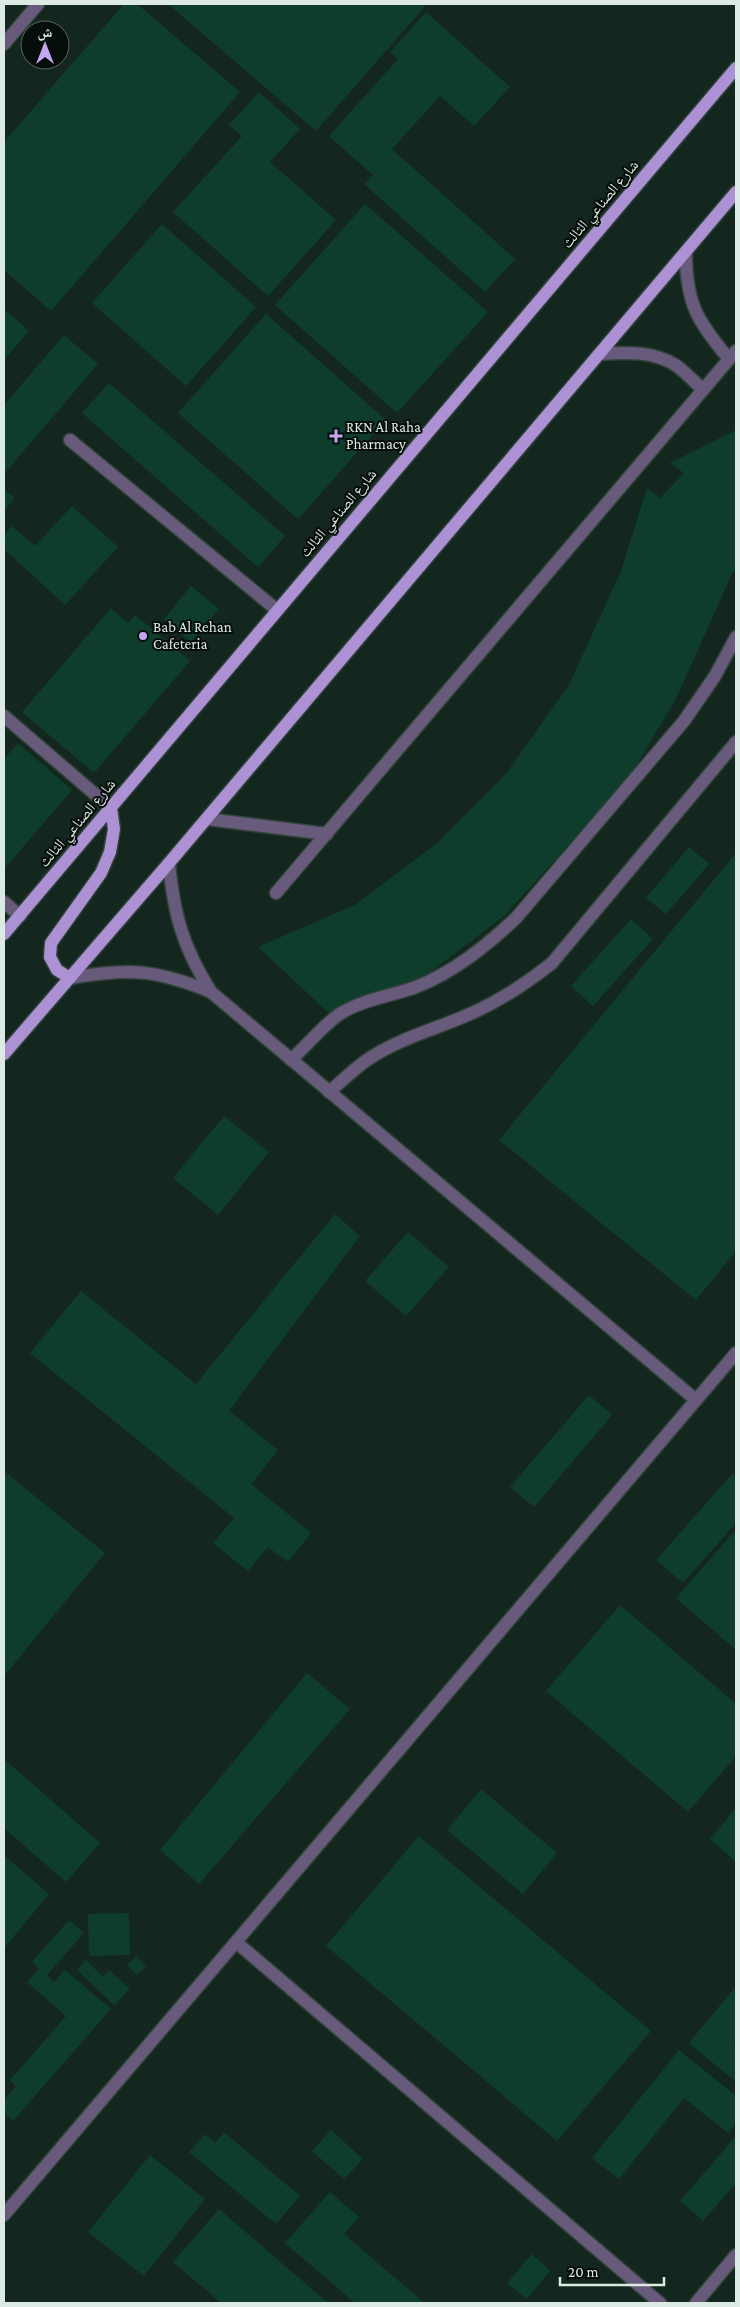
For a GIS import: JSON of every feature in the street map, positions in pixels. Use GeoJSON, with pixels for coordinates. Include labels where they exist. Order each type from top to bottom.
{"type":"FeatureCollection","features":[{"type":"Feature","properties":{"kind":"main road","name":"شارع الصناعي الثالث"},"geometry":{"type":"LineString","coordinates":[[4,934],[736,68]]}},
{"type":"Feature","properties":{"kind":"main road"},"geometry":{"type":"LineString","coordinates":[[4,1054],[170,863],[736,192]]}},
{"type":"Feature","properties":{"kind":"main road"},"geometry":{"type":"LineString","coordinates":[[70,978],[57,970],[50,958],[50,943],[101,873],[110,852],[114,829],[111,808]]}},
{"type":"Feature","properties":{"kind":"street"},"geometry":{"type":"LineString","coordinates":[[4,44],[38,4]]}},
{"type":"Feature","properties":{"kind":"street"},"geometry":{"type":"LineString","coordinates":[[276,893],[733,355],[704,330],[692,306],[686,280],[686,252]]}},
{"type":"Feature","properties":{"kind":"street"},"geometry":{"type":"LineString","coordinates":[[600,354],[627,352],[653,356],[676,366],[703,390]]}},
{"type":"Feature","properties":{"kind":"street"},"geometry":{"type":"LineString","coordinates":[[70,440],[277,610]]}},
{"type":"Feature","properties":{"kind":"street"},"geometry":{"type":"LineString","coordinates":[[291,1060],[338,1015],[359,1005],[418,986],[454,968],[486,945],[516,918],[684,721],[715,676],[736,637]]}},
{"type":"Feature","properties":{"kind":"street"},"geometry":{"type":"LineString","coordinates":[[4,716],[111,808]]}},
{"type":"Feature","properties":{"kind":"street"},"geometry":{"type":"LineString","coordinates":[[329,1092],[375,1056],[415,1035],[470,1014],[499,1000],[527,983],[552,963],[736,742]]}},
{"type":"Feature","properties":{"kind":"street"},"geometry":{"type":"LineString","coordinates":[[207,818],[327,834]]}},
{"type":"Feature","properties":{"kind":"street"},"geometry":{"type":"LineString","coordinates":[[170,863],[172,897],[180,931],[193,963],[211,992],[696,1400]]}},
{"type":"Feature","properties":{"kind":"street"},"geometry":{"type":"LineString","coordinates":[[4,902],[20,916]]}},
{"type":"Feature","properties":{"kind":"street"},"geometry":{"type":"LineString","coordinates":[[70,978],[106,972],[142,971],[177,978],[211,992]]}},
{"type":"Feature","properties":{"kind":"street"},"geometry":{"type":"LineString","coordinates":[[4,2215],[736,1353]]}},
{"type":"Feature","properties":{"kind":"street"},"geometry":{"type":"LineString","coordinates":[[236,1942],[660,2303]]}},
{"type":"Feature","properties":{"kind":"street"},"geometry":{"type":"LineString","coordinates":[[696,2303],[736,2255]]}},
{"type":"Feature","properties":{"kind":"building"},"geometry":{"type":"Polygon","coordinates":[[[124,4],[137,4],[240,92],[51,311],[4,270],[4,142],[67,70],[70,70],[70,66],[124,4]]]}},
{"type":"Feature","properties":{"kind":"building"},"geometry":{"type":"Polygon","coordinates":[[[168,4],[427,4],[316,131],[168,4]]]}},
{"type":"Feature","properties":{"kind":"building"},"geometry":{"type":"Polygon","coordinates":[[[426,12],[510,87],[474,126],[440,96],[392,149],[515,259],[485,292],[364,184],[373,175],[329,136],[398,59],[390,52],[426,12]]]}},
{"type":"Feature","properties":{"kind":"building"},"geometry":{"type":"Polygon","coordinates":[[[259,92],[300,129],[270,162],[336,220],[268,296],[173,212],[242,136],[229,125],[259,92]]]}},
{"type":"Feature","properties":{"kind":"building"},"geometry":{"type":"Polygon","coordinates":[[[365,204],[488,312],[397,413],[275,305],[365,204]]]}},
{"type":"Feature","properties":{"kind":"building"},"geometry":{"type":"Polygon","coordinates":[[[162,224],[256,307],[186,386],[92,303],[162,224]]]}},
{"type":"Feature","properties":{"kind":"building"},"geometry":{"type":"Polygon","coordinates":[[[4,309],[29,331],[4,360],[4,309]]]}},
{"type":"Feature","properties":{"kind":"building"},"geometry":{"type":"Polygon","coordinates":[[[266,314],[386,420],[298,519],[178,413],[266,314]]]}},
{"type":"Feature","properties":{"kind":"building"},"geometry":{"type":"Polygon","coordinates":[[[64,335],[98,364],[4,474],[4,405],[64,335]]]}},
{"type":"Feature","properties":{"kind":"building"},"geometry":{"type":"Polygon","coordinates":[[[109,383],[285,536],[258,567],[82,413],[109,383]]]}},
{"type":"Feature","properties":{"kind":"building"},"geometry":{"type":"Polygon","coordinates":[[[736,430],[736,573],[733,571],[676,699],[629,778],[505,915],[428,974],[331,1015],[258,947],[355,905],[437,843],[505,775],[569,685],[621,571],[647,488],[660,498],[684,473],[670,463],[736,430]]]}},
{"type":"Feature","properties":{"kind":"building"},"geometry":{"type":"Polygon","coordinates":[[[4,489],[15,498],[4,511],[4,489]]]}},
{"type":"Feature","properties":{"kind":"building"},"geometry":{"type":"Polygon","coordinates":[[[72,506],[118,547],[65,605],[4,549],[4,535],[12,526],[35,546],[72,506]]]}},
{"type":"Feature","properties":{"kind":"building"},"geometry":{"type":"Polygon","coordinates":[[[191,586],[219,609],[191,642],[164,619],[191,586]]]}},
{"type":"Feature","properties":{"kind":"building"},"geometry":{"type":"Polygon","coordinates":[[[111,608],[128,623],[135,615],[190,661],[94,773],[22,712],[111,608]]]}},
{"type":"Feature","properties":{"kind":"building"},"geometry":{"type":"Polygon","coordinates":[[[18,743],[72,790],[4,869],[4,759],[18,743]]]}},
{"type":"Feature","properties":{"kind":"building"},"geometry":{"type":"Polygon","coordinates":[[[689,847],[709,864],[666,914],[646,898],[689,847]]]}},
{"type":"Feature","properties":{"kind":"building"},"geometry":{"type":"Polygon","coordinates":[[[736,853],[736,1251],[696,1300],[499,1140],[736,853]]]}},
{"type":"Feature","properties":{"kind":"building"},"geometry":{"type":"Polygon","coordinates":[[[631,919],[653,939],[593,1006],[571,986],[631,919]]]}},
{"type":"Feature","properties":{"kind":"building"},"geometry":{"type":"Polygon","coordinates":[[[224,1116],[269,1152],[218,1215],[173,1178],[224,1116]]]}},
{"type":"Feature","properties":{"kind":"building"},"geometry":{"type":"Polygon","coordinates":[[[335,1214],[360,1236],[229,1411],[278,1450],[251,1484],[311,1533],[288,1562],[268,1547],[248,1571],[213,1543],[234,1518],[30,1353],[81,1291],[196,1384],[335,1214]]]}},
{"type":"Feature","properties":{"kind":"building"},"geometry":{"type":"Polygon","coordinates":[[[408,1232],[449,1267],[406,1316],[365,1281],[408,1232]]]}},
{"type":"Feature","properties":{"kind":"building"},"geometry":{"type":"Polygon","coordinates":[[[589,1395],[612,1415],[534,1507],[510,1487],[589,1395]]]}},
{"type":"Feature","properties":{"kind":"building"},"geometry":{"type":"Polygon","coordinates":[[[4,1471],[105,1553],[4,1676],[4,1471]]]}},
{"type":"Feature","properties":{"kind":"building"},"geometry":{"type":"Polygon","coordinates":[[[733,1473],[736,1476],[736,1523],[683,1583],[656,1560],[733,1473]]]}},
{"type":"Feature","properties":{"kind":"building"},"geometry":{"type":"Polygon","coordinates":[[[736,1529],[736,1650],[676,1598],[736,1529]]]}},
{"type":"Feature","properties":{"kind":"building"},"geometry":{"type":"Polygon","coordinates":[[[620,1605],[736,1704],[736,1756],[688,1812],[546,1691],[620,1605]]]}},
{"type":"Feature","properties":{"kind":"building"},"geometry":{"type":"Polygon","coordinates":[[[307,1673],[350,1709],[199,1884],[160,1850],[307,1673]]]}},
{"type":"Feature","properties":{"kind":"building"},"geometry":{"type":"Polygon","coordinates":[[[4,1759],[100,1843],[66,1882],[4,1828],[4,1759]]]}},
{"type":"Feature","properties":{"kind":"building"},"geometry":{"type":"Polygon","coordinates":[[[481,1789],[557,1853],[523,1894],[447,1830],[481,1789]]]}},
{"type":"Feature","properties":{"kind":"building"},"geometry":{"type":"Polygon","coordinates":[[[736,1808],[736,1862],[710,1839],[736,1808]]]}},
{"type":"Feature","properties":{"kind":"building"},"geometry":{"type":"Polygon","coordinates":[[[419,1836],[651,2031],[557,2141],[326,1946],[419,1836]]]}},
{"type":"Feature","properties":{"kind":"building"},"geometry":{"type":"Polygon","coordinates":[[[4,1855],[49,1894],[4,1948],[4,1855]]]}},
{"type":"Feature","properties":{"kind":"building"},"geometry":{"type":"Polygon","coordinates":[[[129,1913],[130,1955],[89,1956],[88,1914],[129,1913]]]}},
{"type":"Feature","properties":{"kind":"building"},"geometry":{"type":"Polygon","coordinates":[[[69,1920],[84,1933],[47,1975],[54,1982],[65,1970],[111,2009],[13,2121],[4,2113],[4,2100],[16,2086],[10,2080],[66,2016],[27,1982],[39,1969],[32,1962],[69,1920]]]}},
{"type":"Feature","properties":{"kind":"building"},"geometry":{"type":"Polygon","coordinates":[[[136,1956],[146,1966],[137,1975],[127,1965],[136,1956]]]}},
{"type":"Feature","properties":{"kind":"building"},"geometry":{"type":"Polygon","coordinates":[[[86,1960],[103,1977],[109,1970],[130,1989],[114,2005],[77,1970],[86,1960]]]}},
{"type":"Feature","properties":{"kind":"building"},"geometry":{"type":"Polygon","coordinates":[[[736,1986],[736,2041],[734,2044],[736,2046],[736,2082],[689,2043],[736,1986]]]}},
{"type":"Feature","properties":{"kind":"building"},"geometry":{"type":"Polygon","coordinates":[[[679,2050],[736,2096],[736,2123],[728,2133],[684,2098],[619,2179],[592,2158],[679,2050]]]}},
{"type":"Feature","properties":{"kind":"building"},"geometry":{"type":"Polygon","coordinates":[[[331,2130],[363,2159],[344,2179],[312,2151],[331,2130]]]}},
{"type":"Feature","properties":{"kind":"building"},"geometry":{"type":"Polygon","coordinates":[[[224,2132],[300,2196],[276,2224],[189,2152],[205,2134],[215,2143],[224,2132]]]}},
{"type":"Feature","properties":{"kind":"building"},"geometry":{"type":"Polygon","coordinates":[[[736,2136],[736,2183],[703,2221],[680,2201],[736,2136]]]}},
{"type":"Feature","properties":{"kind":"building"},"geometry":{"type":"Polygon","coordinates":[[[150,2155],[205,2199],[144,2276],[88,2232],[150,2155]]]}},
{"type":"Feature","properties":{"kind":"building"},"geometry":{"type":"Polygon","coordinates":[[[330,2192],[359,2217],[344,2234],[422,2301],[420,2303],[355,2303],[285,2243],[330,2192]]]}},
{"type":"Feature","properties":{"kind":"building"},"geometry":{"type":"Polygon","coordinates":[[[219,2209],[328,2303],[221,2303],[173,2262],[219,2209]]]}},
{"type":"Feature","properties":{"kind":"building"},"geometry":{"type":"Polygon","coordinates":[[[532,2254],[550,2271],[527,2299],[507,2283],[532,2254]]]}},
{"type":"Feature","properties":{"kind":"place","name":"RKN Al Raha Pharmacy"},"geometry":{"type":"Point","coordinates":[336,436]}},
{"type":"Feature","properties":{"kind":"place","name":"Bab Al Rehan Cafeteria"},"geometry":{"type":"Point","coordinates":[143,636]}}]}
